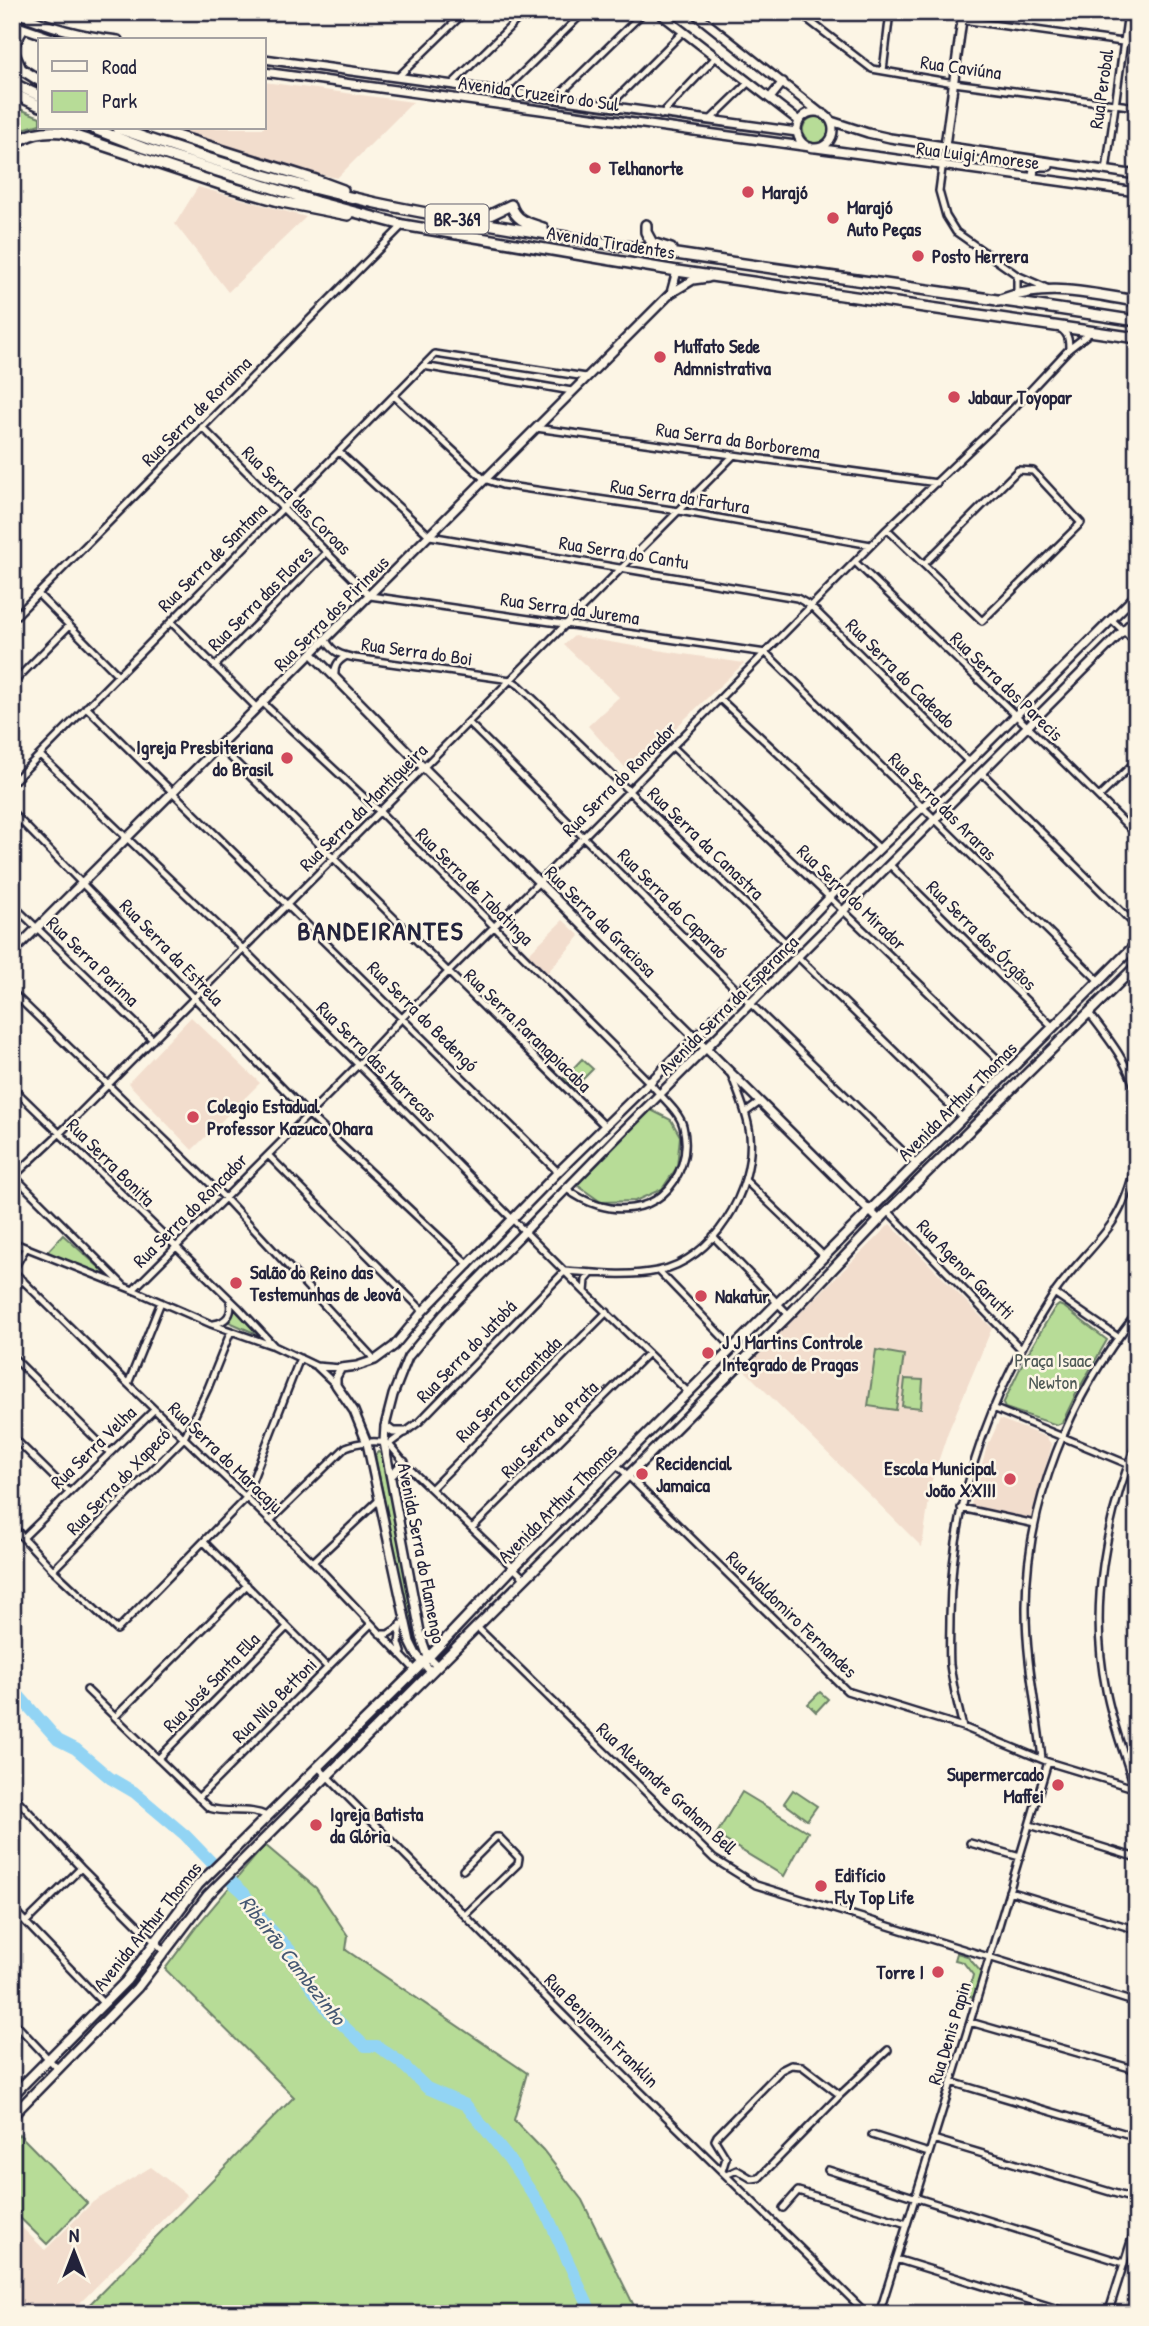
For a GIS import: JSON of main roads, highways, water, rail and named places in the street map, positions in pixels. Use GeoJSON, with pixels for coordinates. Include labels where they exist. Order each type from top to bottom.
{"type":"FeatureCollection","features":[{"type":"Feature","properties":{"kind":"highway"},"geometry":{"type":"LineString","coordinates":[[12,49],[21,69],[38,81]]}},
{"type":"Feature","properties":{"kind":"highway"},"geometry":{"type":"LineString","coordinates":[[12,83],[38,95]]}},
{"type":"Feature","properties":{"kind":"highway"},"geometry":{"type":"LineString","coordinates":[[12,93],[38,105]]}},
{"type":"Feature","properties":{"kind":"highway","name":"Avenida Tiradentes"},"geometry":{"type":"LineString","coordinates":[[98,130],[167,155],[403,225],[677,271],[1137,338]]}},
{"type":"Feature","properties":{"kind":"highway","name":"Avenida Tiradentes"},"geometry":{"type":"LineString","coordinates":[[123,130],[255,172],[374,203],[457,219],[696,258],[1137,321]]}},
{"type":"Feature","properties":{"kind":"highway"},"geometry":{"type":"LineString","coordinates":[[157,130],[316,180],[374,203]]}},
{"type":"Feature","properties":{"kind":"highway"},"geometry":{"type":"LineString","coordinates":[[12,146],[21,139],[40,132],[63,132],[156,164],[282,202],[341,215],[375,218]]}},
{"type":"Feature","properties":{"kind":"highway"},"geometry":{"type":"LineString","coordinates":[[457,219],[488,216],[511,205],[514,215],[521,221],[576,239]]}},
{"type":"Feature","properties":{"kind":"highway"},"geometry":{"type":"LineString","coordinates":[[646,225],[646,232],[652,243],[696,258]]}},
{"type":"Feature","properties":{"kind":"highway"},"geometry":{"type":"LineString","coordinates":[[677,271],[689,262],[727,268],[774,269]]}},
{"type":"Feature","properties":{"kind":"highway"},"geometry":{"type":"LineString","coordinates":[[997,301],[1017,293],[1049,289],[1137,301]]}},
{"type":"Feature","properties":{"kind":"highway"},"geometry":{"type":"LineString","coordinates":[[1017,293],[1051,309]]}},
{"type":"Feature","properties":{"kind":"main road","name":"Avenida Arthur Thomas"},"geometry":{"type":"LineString","coordinates":[[12,2096],[126,1981],[198,1885],[422,1664],[514,1567],[1137,943]]}},
{"type":"Feature","properties":{"kind":"main road"},"geometry":{"type":"LineString","coordinates":[[1120,960],[1134,968]]}},
{"type":"Feature","properties":{"kind":"main road","name":"Avenida Arthur Thomas"},"geometry":{"type":"LineString","coordinates":[[12,2116],[137,1988],[208,1895],[789,1315],[879,1220],[1134,968]]}},
{"type":"Feature","properties":{"kind":"main road"},"geometry":{"type":"LineString","coordinates":[[1028,1051],[1039,1062]]}},
{"type":"Feature","properties":{"kind":"waterway","name":"Ribeirão Cambezinho"},"geometry":{"type":"LineString","coordinates":[[12,1688],[58,1740],[76,1749],[110,1778],[134,1792],[185,1835],[213,1864]]}},
{"type":"Feature","properties":{"kind":"waterway","name":"Ribeirão Cambezinho"},"geometry":{"type":"LineString","coordinates":[[232,1882],[290,1950],[308,1983],[329,2012],[365,2046],[377,2046],[400,2062],[427,2088],[466,2105],[509,2159],[547,2215],[592,2314]]}},
{"type":"Feature","properties":{"kind":"place","name":"Telhanorte"},"geometry":{"type":"Point","coordinates":[595,168]}},
{"type":"Feature","properties":{"kind":"place","name":"Marajó"},"geometry":{"type":"Point","coordinates":[748,192]}},
{"type":"Feature","properties":{"kind":"place","name":"Marajó Auto Peças"},"geometry":{"type":"Point","coordinates":[833,218]}},
{"type":"Feature","properties":{"kind":"place","name":"Posto Herrera"},"geometry":{"type":"Point","coordinates":[918,256]}},
{"type":"Feature","properties":{"kind":"place","name":"Muffato Sede Admnistrativa"},"geometry":{"type":"Point","coordinates":[660,357]}},
{"type":"Feature","properties":{"kind":"place","name":"Jabaur Toyopar"},"geometry":{"type":"Point","coordinates":[954,397]}},
{"type":"Feature","properties":{"kind":"place","name":"Igreja Presbiteriana do Brasil"},"geometry":{"type":"Point","coordinates":[287,758]}},
{"type":"Feature","properties":{"kind":"place","name":"Colegio Estadual Professor Kazuco Ohara"},"geometry":{"type":"Point","coordinates":[193,1117]}},
{"type":"Feature","properties":{"kind":"place","name":"Salão do Reino das Testemunhas de Jeová"},"geometry":{"type":"Point","coordinates":[236,1283]}},
{"type":"Feature","properties":{"kind":"place","name":"Nakatur"},"geometry":{"type":"Point","coordinates":[701,1296]}},
{"type":"Feature","properties":{"kind":"place","name":"J J Martins Controle Integrado de Pragas"},"geometry":{"type":"Point","coordinates":[708,1353]}},
{"type":"Feature","properties":{"kind":"place","name":"Recidencial Jamaica"},"geometry":{"type":"Point","coordinates":[642,1474]}},
{"type":"Feature","properties":{"kind":"place","name":"Escola Municipal João XXIII"},"geometry":{"type":"Point","coordinates":[1010,1479]}},
{"type":"Feature","properties":{"kind":"place","name":"Supermercado Maffei"},"geometry":{"type":"Point","coordinates":[1058,1785]}},
{"type":"Feature","properties":{"kind":"place","name":"Igreja Batista da Glória"},"geometry":{"type":"Point","coordinates":[316,1825]}},
{"type":"Feature","properties":{"kind":"place","name":"Edifício Fly Top Life"},"geometry":{"type":"Point","coordinates":[821,1886]}},
{"type":"Feature","properties":{"kind":"place","name":"Torre I"},"geometry":{"type":"Point","coordinates":[938,1972]}},
{"type":"Feature","properties":{"kind":"district","name":"BANDEIRANTES"},"geometry":{"type":"Point","coordinates":[381,930]}},
{"type":"Feature","properties":{"kind":"park label","name":"Praça Isaac Newton"},"geometry":{"type":"Point","coordinates":[1053,1371]}}]}
